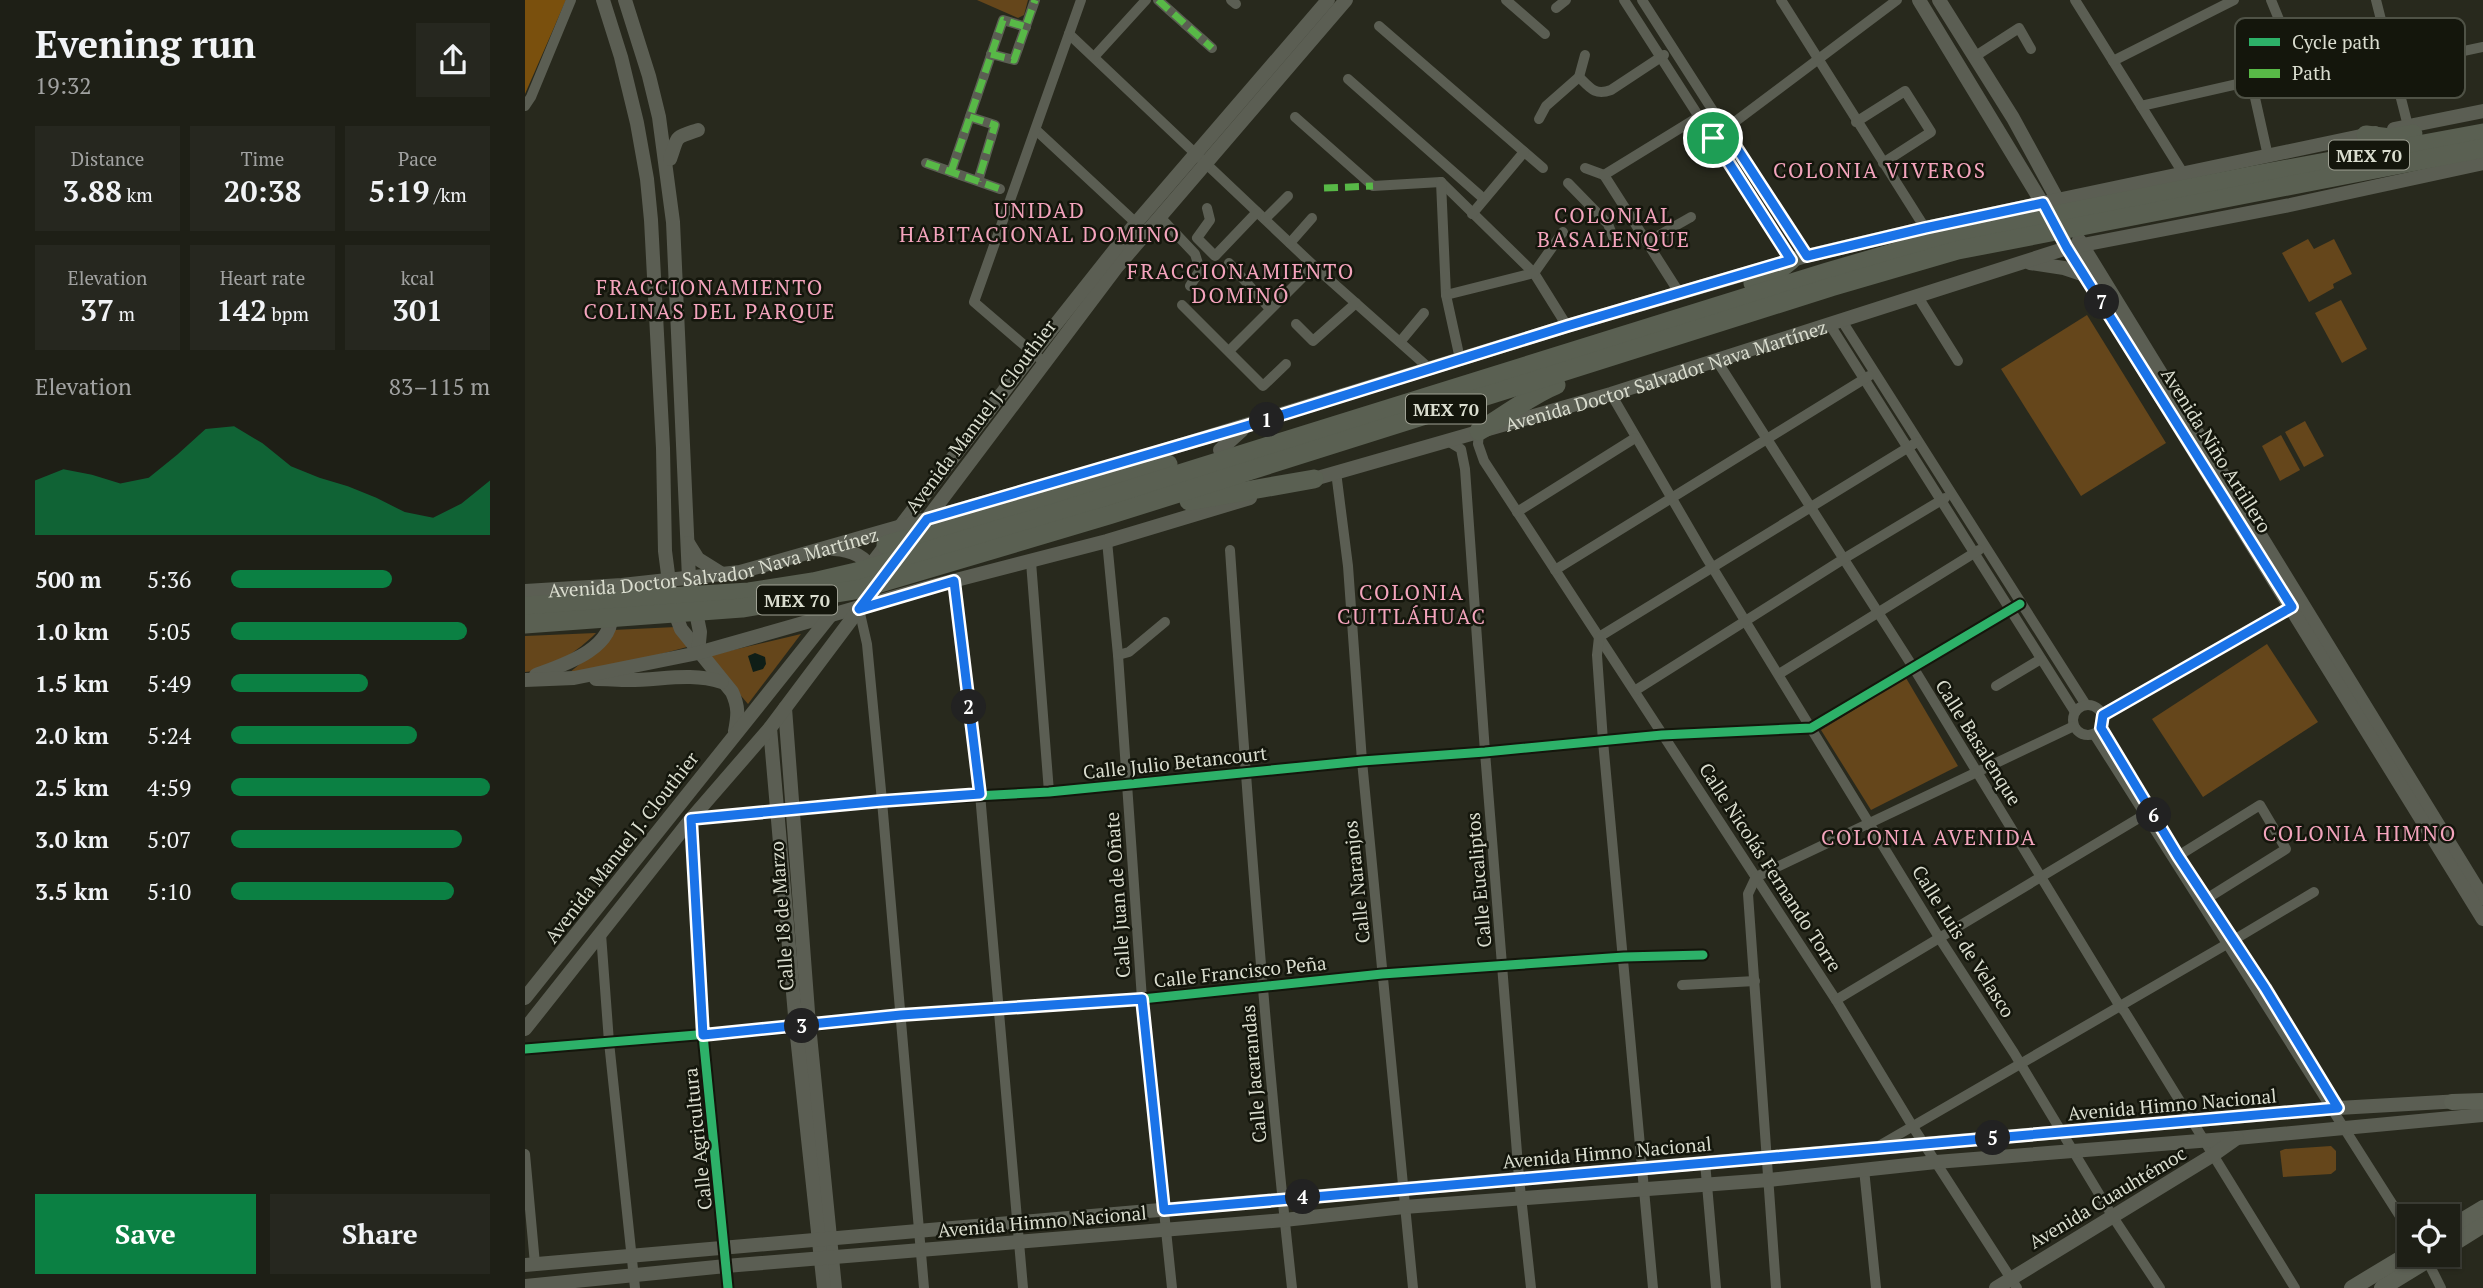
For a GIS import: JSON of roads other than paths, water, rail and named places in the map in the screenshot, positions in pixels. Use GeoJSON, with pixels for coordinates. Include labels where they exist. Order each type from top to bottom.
{"type":"FeatureCollection","features":[{"type":"Feature","properties":{"kind":"highway"},"geometry":{"type":"LineString","coordinates":[[2366,135],[2390,138],[2483,122]]}},
{"type":"Feature","properties":{"kind":"highway","name":"Avenida Doctor Salvador Nava Martínez"},"geometry":{"type":"LineString","coordinates":[[525,624],[742,608],[860,589],[1403,405],[1829,279],[2483,133]]}},
{"type":"Feature","properties":{"kind":"highway","name":"Avenida Doctor Salvador Nava Martínez"},"geometry":{"type":"LineString","coordinates":[[2258,183],[2483,148]]}},
{"type":"Feature","properties":{"kind":"highway"},"geometry":{"type":"LineString","coordinates":[[1538,363],[1607,330],[1770,277],[1799,258]]}},
{"type":"Feature","properties":{"kind":"highway","name":"Avenida Doctor Salvador Nava Martínez"},"geometry":{"type":"LineString","coordinates":[[525,606],[749,592],[813,582],[1057,521],[1109,515],[1649,345],[1829,279]]}},
{"type":"Feature","properties":{"kind":"highway"},"geometry":{"type":"LineString","coordinates":[[1479,431],[1538,393],[1649,345]]}},
{"type":"Feature","properties":{"kind":"highway"},"geometry":{"type":"LineString","coordinates":[[887,545],[907,532],[985,517],[1286,429],[1403,405]]}},
{"type":"Feature","properties":{"kind":"highway"},"geometry":{"type":"LineString","coordinates":[[1109,515],[1314,479]]}},
{"type":"Feature","properties":{"kind":"main road"},"geometry":{"type":"LineString","coordinates":[[603,0],[634,110],[652,220],[667,580],[681,629],[737,703],[739,714],[734,736]]}},
{"type":"Feature","properties":{"kind":"main road"},"geometry":{"type":"LineString","coordinates":[[625,0],[649,76],[667,167],[673,222],[689,578],[700,632],[698,653]]}},
{"type":"Feature","properties":{"kind":"main road","name":"Avenida Manuel J. Clouthier"},"geometry":{"type":"LineString","coordinates":[[907,532],[927,519],[1116,268],[1160,217],[1200,158],[1328,0]]}},
{"type":"Feature","properties":{"kind":"main road","name":"Avenida Manuel J. Clouthier"},"geometry":{"type":"LineString","coordinates":[[525,1029],[691,819],[770,728],[881,582],[907,532],[1033,353],[1136,223],[1346,0]]}},
{"type":"Feature","properties":{"kind":"main road","name":"Avenida Niño Artillero"},"geometry":{"type":"LineString","coordinates":[[1919,0],[2043,203],[2075,246],[2297,604],[2469,885],[2483,919]]}},
{"type":"Feature","properties":{"kind":"main road","name":"Avenida Niño Artillero"},"geometry":{"type":"LineString","coordinates":[[1939,0],[2013,118],[2058,200],[2075,246]]}},
{"type":"Feature","properties":{"kind":"main road"},"geometry":{"type":"LineString","coordinates":[[927,519],[1116,465],[1567,326],[1799,258],[2009,209],[2483,111]]}},
{"type":"Feature","properties":{"kind":"main road"},"geometry":{"type":"LineString","coordinates":[[667,167],[673,143],[677,138],[698,130]]}},
{"type":"Feature","properties":{"kind":"main road","name":"Avenida Doctor Salvador Nava Martínez"},"geometry":{"type":"LineString","coordinates":[[525,680],[574,678],[698,653],[933,586],[1107,541],[1336,472],[1611,394],[2075,246],[2290,205],[2483,163]]}},
{"type":"Feature","properties":{"kind":"main road"},"geometry":{"type":"LineString","coordinates":[[2103,191],[2104,217],[2113,228],[2128,236]]}},
{"type":"Feature","properties":{"kind":"main road"},"geometry":{"type":"LineString","coordinates":[[2009,209],[2020,215],[2029,228],[2032,246],[2024,262],[2091,272],[2109,239]]}},
{"type":"Feature","properties":{"kind":"main road"},"geometry":{"type":"LineString","coordinates":[[1220,450],[1246,426]]}},
{"type":"Feature","properties":{"kind":"main road"},"geometry":{"type":"LineString","coordinates":[[663,466],[675,458],[683,443]]}},
{"type":"Feature","properties":{"kind":"main road"},"geometry":{"type":"LineString","coordinates":[[1116,465],[1141,472]]}},
{"type":"Feature","properties":{"kind":"main road"},"geometry":{"type":"LineString","coordinates":[[933,586],[926,580],[923,568],[938,542],[952,531],[985,517]]}},
{"type":"Feature","properties":{"kind":"main road","name":"Avenida Doctor Salvador Nava Martínez"},"geometry":{"type":"LineString","coordinates":[[525,591],[740,572],[826,548],[907,532]]}},
{"type":"Feature","properties":{"kind":"main road"},"geometry":{"type":"LineString","coordinates":[[688,542],[698,559],[722,574]]}},
{"type":"Feature","properties":{"kind":"main road","name":"Avenida Manuel J. Clouthier"},"geometry":{"type":"LineString","coordinates":[[525,998],[887,545]]}},
{"type":"Feature","properties":{"kind":"main road"},"geometry":{"type":"LineString","coordinates":[[826,548],[853,552],[870,566],[881,582]]}},
{"type":"Feature","properties":{"kind":"main road"},"geometry":{"type":"LineString","coordinates":[[638,583],[651,574],[665,551]]}},
{"type":"Feature","properties":{"kind":"main road"},"geometry":{"type":"LineString","coordinates":[[525,680],[570,663],[599,643],[611,622],[608,605],[598,596],[543,589]]}},
{"type":"Feature","properties":{"kind":"main road"},"geometry":{"type":"LineString","coordinates":[[574,678],[630,680],[688,675],[724,683]]}},
{"type":"Feature","properties":{"kind":"main road","name":"Calle 18 de Marzo"},"geometry":{"type":"LineString","coordinates":[[785,708],[785,810],[802,1026],[826,1239],[824,1288]]}},
{"type":"Feature","properties":{"kind":"main road","name":"Calle 18 de Marzo"},"geometry":{"type":"LineString","coordinates":[[770,728],[785,810]]}},
{"type":"Feature","properties":{"kind":"main road"},"geometry":{"type":"LineString","coordinates":[[680,804],[691,819]]}},
{"type":"Feature","properties":{"kind":"main road","name":"Avenida Niño Artillero"},"geometry":{"type":"LineString","coordinates":[[2469,885],[2483,898]]}},
{"type":"Feature","properties":{"kind":"main road"},"geometry":{"type":"LineString","coordinates":[[2452,1102],[2483,1100]]}},
{"type":"Feature","properties":{"kind":"main road","name":"Avenida Himno Nacional"},"geometry":{"type":"LineString","coordinates":[[530,1265],[2336,1108],[2452,1102]]}},
{"type":"Feature","properties":{"kind":"main road","name":"Avenida Himno Nacional"},"geometry":{"type":"LineString","coordinates":[[533,1286],[634,1282],[726,1266],[1285,1220],[1404,1207],[1769,1180],[1936,1162],[2483,1115]]}},
{"type":"Feature","properties":{"kind":"main road","name":"Avenida Cuauhtémoc"},"geometry":{"type":"LineString","coordinates":[[1996,1288],[2014,1283],[2237,1138]]}},
{"type":"Feature","properties":{"kind":"main road"},"geometry":{"type":"LineString","coordinates":[[2460,1222],[2483,1208]]}},
{"type":"Feature","properties":{"kind":"main road"},"geometry":{"type":"LineString","coordinates":[[2460,1239],[2483,1225]]}},
{"type":"Feature","properties":{"kind":"main road","name":"Calle 18 de Marzo"},"geometry":{"type":"LineString","coordinates":[[827,1258],[835,1288]]}},
{"type":"Feature","properties":{"kind":"main road"},"geometry":{"type":"LineString","coordinates":[[2353,1288],[2397,1261]]}},
{"type":"Feature","properties":{"kind":"main road"},"geometry":{"type":"LineString","coordinates":[[2383,1288],[2414,1267]]}},
{"type":"Feature","properties":{"kind":"street"},"geometry":{"type":"LineString","coordinates":[[525,106],[571,0]]}},
{"type":"Feature","properties":{"kind":"street"},"geometry":{"type":"LineString","coordinates":[[991,54],[1014,60],[1035,0]]}},
{"type":"Feature","properties":{"kind":"street"},"geometry":{"type":"LineString","coordinates":[[1045,363],[974,302],[1081,0]]}},
{"type":"Feature","properties":{"kind":"street"},"geometry":{"type":"LineString","coordinates":[[1094,57],[1146,0]]}},
{"type":"Feature","properties":{"kind":"street"},"geometry":{"type":"LineString","coordinates":[[1158,0],[1212,48]]}},
{"type":"Feature","properties":{"kind":"street"},"geometry":{"type":"LineString","coordinates":[[1506,0],[1545,34]]}},
{"type":"Feature","properties":{"kind":"street"},"geometry":{"type":"LineString","coordinates":[[1556,8],[1566,0]]}},
{"type":"Feature","properties":{"kind":"street"},"geometry":{"type":"LineString","coordinates":[[1624,0],[1713,138],[1799,258]]}},
{"type":"Feature","properties":{"kind":"street"},"geometry":{"type":"LineString","coordinates":[[1642,0],[1725,130],[1799,258]]}},
{"type":"Feature","properties":{"kind":"street"},"geometry":{"type":"LineString","coordinates":[[1781,0],[1925,228]]}},
{"type":"Feature","properties":{"kind":"street"},"geometry":{"type":"LineString","coordinates":[[1713,138],[1897,0]]}},
{"type":"Feature","properties":{"kind":"street"},"geometry":{"type":"LineString","coordinates":[[2075,0],[2183,173]]}},
{"type":"Feature","properties":{"kind":"street"},"geometry":{"type":"LineString","coordinates":[[2113,61],[2234,0]]}},
{"type":"Feature","properties":{"kind":"street"},"geometry":{"type":"LineString","coordinates":[[2270,0],[2278,18]]}},
{"type":"Feature","properties":{"kind":"street"},"geometry":{"type":"LineString","coordinates":[[2377,0],[2382,18]]}},
{"type":"Feature","properties":{"kind":"street"},"geometry":{"type":"LineString","coordinates":[[951,172],[1003,20],[1026,27]]}},
{"type":"Feature","properties":{"kind":"street"},"geometry":{"type":"LineString","coordinates":[[1379,26],[1543,168]]}},
{"type":"Feature","properties":{"kind":"street"},"geometry":{"type":"LineString","coordinates":[[1974,57],[2019,28],[2031,49]]}},
{"type":"Feature","properties":{"kind":"street"},"geometry":{"type":"LineString","coordinates":[[1069,34],[1290,243],[1430,369]]}},
{"type":"Feature","properties":{"kind":"street"},"geometry":{"type":"LineString","coordinates":[[2465,51],[2483,47]]}},
{"type":"Feature","properties":{"kind":"street"},"geometry":{"type":"LineString","coordinates":[[1579,77],[1594,92],[1602,93],[1611,90],[1673,49]]}},
{"type":"Feature","properties":{"kind":"street"},"geometry":{"type":"LineString","coordinates":[[1539,119],[1546,106],[1579,77],[1585,55]]}},
{"type":"Feature","properties":{"kind":"street"},"geometry":{"type":"LineString","coordinates":[[1348,79],[1484,199]]}},
{"type":"Feature","properties":{"kind":"street"},"geometry":{"type":"LineString","coordinates":[[2141,106],[2235,84]]}},
{"type":"Feature","properties":{"kind":"street"},"geometry":{"type":"LineString","coordinates":[[1856,122],[1905,91],[1931,132],[1883,163]]}},
{"type":"Feature","properties":{"kind":"street"},"geometry":{"type":"LineString","coordinates":[[2256,98],[2269,156]]}},
{"type":"Feature","properties":{"kind":"street"},"geometry":{"type":"LineString","coordinates":[[2401,98],[2408,126]]}},
{"type":"Feature","properties":{"kind":"street"},"geometry":{"type":"LineString","coordinates":[[1604,175],[1700,116]]}},
{"type":"Feature","properties":{"kind":"street"},"geometry":{"type":"LineString","coordinates":[[970,117],[995,125],[978,181]]}},
{"type":"Feature","properties":{"kind":"street"},"geometry":{"type":"LineString","coordinates":[[1295,117],[1373,186],[1441,182],[1534,272],[1567,326]]}},
{"type":"Feature","properties":{"kind":"street"},"geometry":{"type":"LineString","coordinates":[[1036,130],[1136,223]]}},
{"type":"Feature","properties":{"kind":"street"},"geometry":{"type":"LineString","coordinates":[[1472,214],[1524,152]]}},
{"type":"Feature","properties":{"kind":"street"},"geometry":{"type":"LineString","coordinates":[[926,163],[1000,189]]}},
{"type":"Feature","properties":{"kind":"street"},"geometry":{"type":"LineString","coordinates":[[1585,167],[1604,175],[1680,293]]}},
{"type":"Feature","properties":{"kind":"street"},"geometry":{"type":"LineString","coordinates":[[1441,182],[1447,295],[1460,359]]}},
{"type":"Feature","properties":{"kind":"street"},"geometry":{"type":"LineString","coordinates":[[1568,183],[1608,224],[1613,237]]}},
{"type":"Feature","properties":{"kind":"street"},"geometry":{"type":"LineString","coordinates":[[1207,208],[1210,220],[1197,237],[1215,256],[1261,215],[1288,196]]}},
{"type":"Feature","properties":{"kind":"street"},"geometry":{"type":"LineString","coordinates":[[1608,224],[1629,214]]}},
{"type":"Feature","properties":{"kind":"street"},"geometry":{"type":"LineString","coordinates":[[1160,217],[1195,254],[1200,270],[1190,286]]}},
{"type":"Feature","properties":{"kind":"street"},"geometry":{"type":"LineString","coordinates":[[1647,242],[1691,217]]}},
{"type":"Feature","properties":{"kind":"street"},"geometry":{"type":"LineString","coordinates":[[1290,243],[1312,218]]}},
{"type":"Feature","properties":{"kind":"street"},"geometry":{"type":"LineString","coordinates":[[1447,295],[1534,272],[1563,232]]}},
{"type":"Feature","properties":{"kind":"street"},"geometry":{"type":"LineString","coordinates":[[1229,263],[1270,309]]}},
{"type":"Feature","properties":{"kind":"street"},"geometry":{"type":"LineString","coordinates":[[1229,351],[1314,265]]}},
{"type":"Feature","properties":{"kind":"street"},"geometry":{"type":"LineString","coordinates":[[1919,297],[1958,361]]}},
{"type":"Feature","properties":{"kind":"street"},"geometry":{"type":"LineString","coordinates":[[1296,324],[1313,341],[1356,303]]}},
{"type":"Feature","properties":{"kind":"street"},"geometry":{"type":"LineString","coordinates":[[1182,305],[1263,386],[1286,364]]}},
{"type":"Feature","properties":{"kind":"street"},"geometry":{"type":"LineString","coordinates":[[1400,342],[1424,313]]}},
{"type":"Feature","properties":{"kind":"street"},"geometry":{"type":"LineString","coordinates":[[1836,323],[1874,373],[1912,445]]}},
{"type":"Feature","properties":{"kind":"street"},"geometry":{"type":"LineString","coordinates":[[1836,323],[1864,379],[1946,498],[1985,547],[2086,705]]}},
{"type":"Feature","properties":{"kind":"street","name":"Calle Basalenque"},"geometry":{"type":"LineString","coordinates":[[1717,360],[1913,667],[2295,1288]]}},
{"type":"Feature","properties":{"kind":"street"},"geometry":{"type":"LineString","coordinates":[[1555,570],[1874,373]]}},
{"type":"Feature","properties":{"kind":"street","name":"Calle Luis de Velasco"},"geometry":{"type":"LineString","coordinates":[[1611,394],[1713,568],[1940,939],[2160,1288]]}},
{"type":"Feature","properties":{"kind":"street","name":"Calle Nicolás Fernando Torre"},"geometry":{"type":"LineString","coordinates":[[1479,431],[1478,444],[1484,461],[1836,1000],[1913,1127],[2014,1283]]}},
{"type":"Feature","properties":{"kind":"street"},"geometry":{"type":"LineString","coordinates":[[1517,512],[1635,438]]}},
{"type":"Feature","properties":{"kind":"street","name":"Calle Eucaliptos"},"geometry":{"type":"LineString","coordinates":[[1446,440],[1461,449],[1465,469],[1519,1178],[1531,1288]]}},
{"type":"Feature","properties":{"kind":"street"},"geometry":{"type":"LineString","coordinates":[[1653,1288],[1603,741],[1597,654],[1599,637],[1912,445]]}},
{"type":"Feature","properties":{"kind":"street"},"geometry":{"type":"LineString","coordinates":[[1465,469],[1473,460],[1484,461]]}},
{"type":"Feature","properties":{"kind":"street","name":"Calle Naranjos"},"geometry":{"type":"LineString","coordinates":[[1336,472],[1348,566],[1361,761],[1413,1288]]}},
{"type":"Feature","properties":{"kind":"street"},"geometry":{"type":"LineString","coordinates":[[1946,498],[1974,554],[2075,712],[2074,726]]}},
{"type":"Feature","properties":{"kind":"street"},"geometry":{"type":"LineString","coordinates":[[1636,690],[1845,558],[1946,498]]}},
{"type":"Feature","properties":{"kind":"street","name":"Calle Juan de Oñate"},"geometry":{"type":"LineString","coordinates":[[1107,541],[1118,656],[1142,999],[1172,1288]]}},
{"type":"Feature","properties":{"kind":"street"},"geometry":{"type":"LineString","coordinates":[[1779,674],[1985,547]]}},
{"type":"Feature","properties":{"kind":"street","name":"Calle Jacarandas"},"geometry":{"type":"LineString","coordinates":[[1230,550],[1245,773],[1292,1288]]}},
{"type":"Feature","properties":{"kind":"street"},"geometry":{"type":"LineString","coordinates":[[1031,562],[1049,792]]}},
{"type":"Feature","properties":{"kind":"street"},"geometry":{"type":"LineString","coordinates":[[954,581],[980,794],[1023,1288]]}},
{"type":"Feature","properties":{"kind":"street"},"geometry":{"type":"LineString","coordinates":[[1811,728],[2020,604]]}},
{"type":"Feature","properties":{"kind":"street"},"geometry":{"type":"LineString","coordinates":[[2097,731],[2103,715],[2297,604]]}},
{"type":"Feature","properties":{"kind":"street"},"geometry":{"type":"LineString","coordinates":[[859,609],[867,644],[924,1288]]}},
{"type":"Feature","properties":{"kind":"street"},"geometry":{"type":"LineString","coordinates":[[1118,656],[1129,652],[1164,622]]}},
{"type":"Feature","properties":{"kind":"street"},"geometry":{"type":"LineString","coordinates":[[1996,686],[2041,659]]}},
{"type":"Feature","properties":{"kind":"street"},"geometry":{"type":"LineString","coordinates":[[2075,712],[2086,705],[2096,707],[2103,715]]}},
{"type":"Feature","properties":{"kind":"street"},"geometry":{"type":"LineString","coordinates":[[2074,726],[2084,735],[2097,731]]}},
{"type":"Feature","properties":{"kind":"street"},"geometry":{"type":"LineString","coordinates":[[1776,1288],[1748,894],[1756,877],[2074,726]]}},
{"type":"Feature","properties":{"kind":"street","name":"Calle Julio Betancourt"},"geometry":{"type":"LineString","coordinates":[[691,819],[882,801],[1049,792],[1662,735],[1811,728]]}},
{"type":"Feature","properties":{"kind":"street"},"geometry":{"type":"LineString","coordinates":[[2097,731],[2205,901]]}},
{"type":"Feature","properties":{"kind":"street"},"geometry":{"type":"LineString","coordinates":[[2178,856],[2260,805],[2286,849],[2205,901]]}},
{"type":"Feature","properties":{"kind":"street"},"geometry":{"type":"LineString","coordinates":[[2148,812],[2336,1108],[2397,1210]]}},
{"type":"Feature","properties":{"kind":"street"},"geometry":{"type":"LineString","coordinates":[[1836,1000],[2148,812]]}},
{"type":"Feature","properties":{"kind":"street","name":"Calle Agricultura"},"geometry":{"type":"LineString","coordinates":[[691,819],[703,1035],[728,1288]]}},
{"type":"Feature","properties":{"kind":"street"},"geometry":{"type":"LineString","coordinates":[[1871,1150],[2313,891]]}},
{"type":"Feature","properties":{"kind":"street"},"geometry":{"type":"LineString","coordinates":[[601,934],[609,1042],[634,1282]]}},
{"type":"Feature","properties":{"kind":"street","name":"Calle Francisco Peña"},"geometry":{"type":"LineString","coordinates":[[525,1049],[901,1015],[1142,999],[1382,974],[1624,957],[1703,955]]}},
{"type":"Feature","properties":{"kind":"street"},"geometry":{"type":"LineString","coordinates":[[1682,985],[1755,981]]}},
{"type":"Feature","properties":{"kind":"street"},"geometry":{"type":"LineString","coordinates":[[525,1154],[530,1265]]}},
{"type":"Feature","properties":{"kind":"street"},"geometry":{"type":"LineString","coordinates":[[1705,1162],[1716,1288]]}},
{"type":"Feature","properties":{"kind":"street"},"geometry":{"type":"LineString","coordinates":[[1864,1169],[1876,1288]]}},
{"type":"Feature","properties":{"kind":"street"},"geometry":{"type":"LineString","coordinates":[[2433,1267],[2441,1288]]}},
{"type":"Feature","properties":{"kind":"district","name":"COLONIA VIVEROS"},"geometry":{"type":"Point","coordinates":[1880,170]}},
{"type":"Feature","properties":{"kind":"district","name":"UNIDAD HABITACIONAL DOMINO"},"geometry":{"type":"Point","coordinates":[1040,222]}},
{"type":"Feature","properties":{"kind":"district","name":"COLONIAL BASALENQUE"},"geometry":{"type":"Point","coordinates":[1614,227]}},
{"type":"Feature","properties":{"kind":"district","name":"FRACCIONAMIENTO DOMINÓ"},"geometry":{"type":"Point","coordinates":[1241,283]}},
{"type":"Feature","properties":{"kind":"district","name":"FRACCIONAMIENTO COLINAS DEL PARQUE"},"geometry":{"type":"Point","coordinates":[710,299]}},
{"type":"Feature","properties":{"kind":"district","name":"COLONIA CUITLÁHUAC"},"geometry":{"type":"Point","coordinates":[1412,604]}},
{"type":"Feature","properties":{"kind":"district","name":"COLONIA HIMNO"},"geometry":{"type":"Point","coordinates":[2360,833]}},
{"type":"Feature","properties":{"kind":"district","name":"COLONIA AVENIDA"},"geometry":{"type":"Point","coordinates":[1929,837]}}]}
